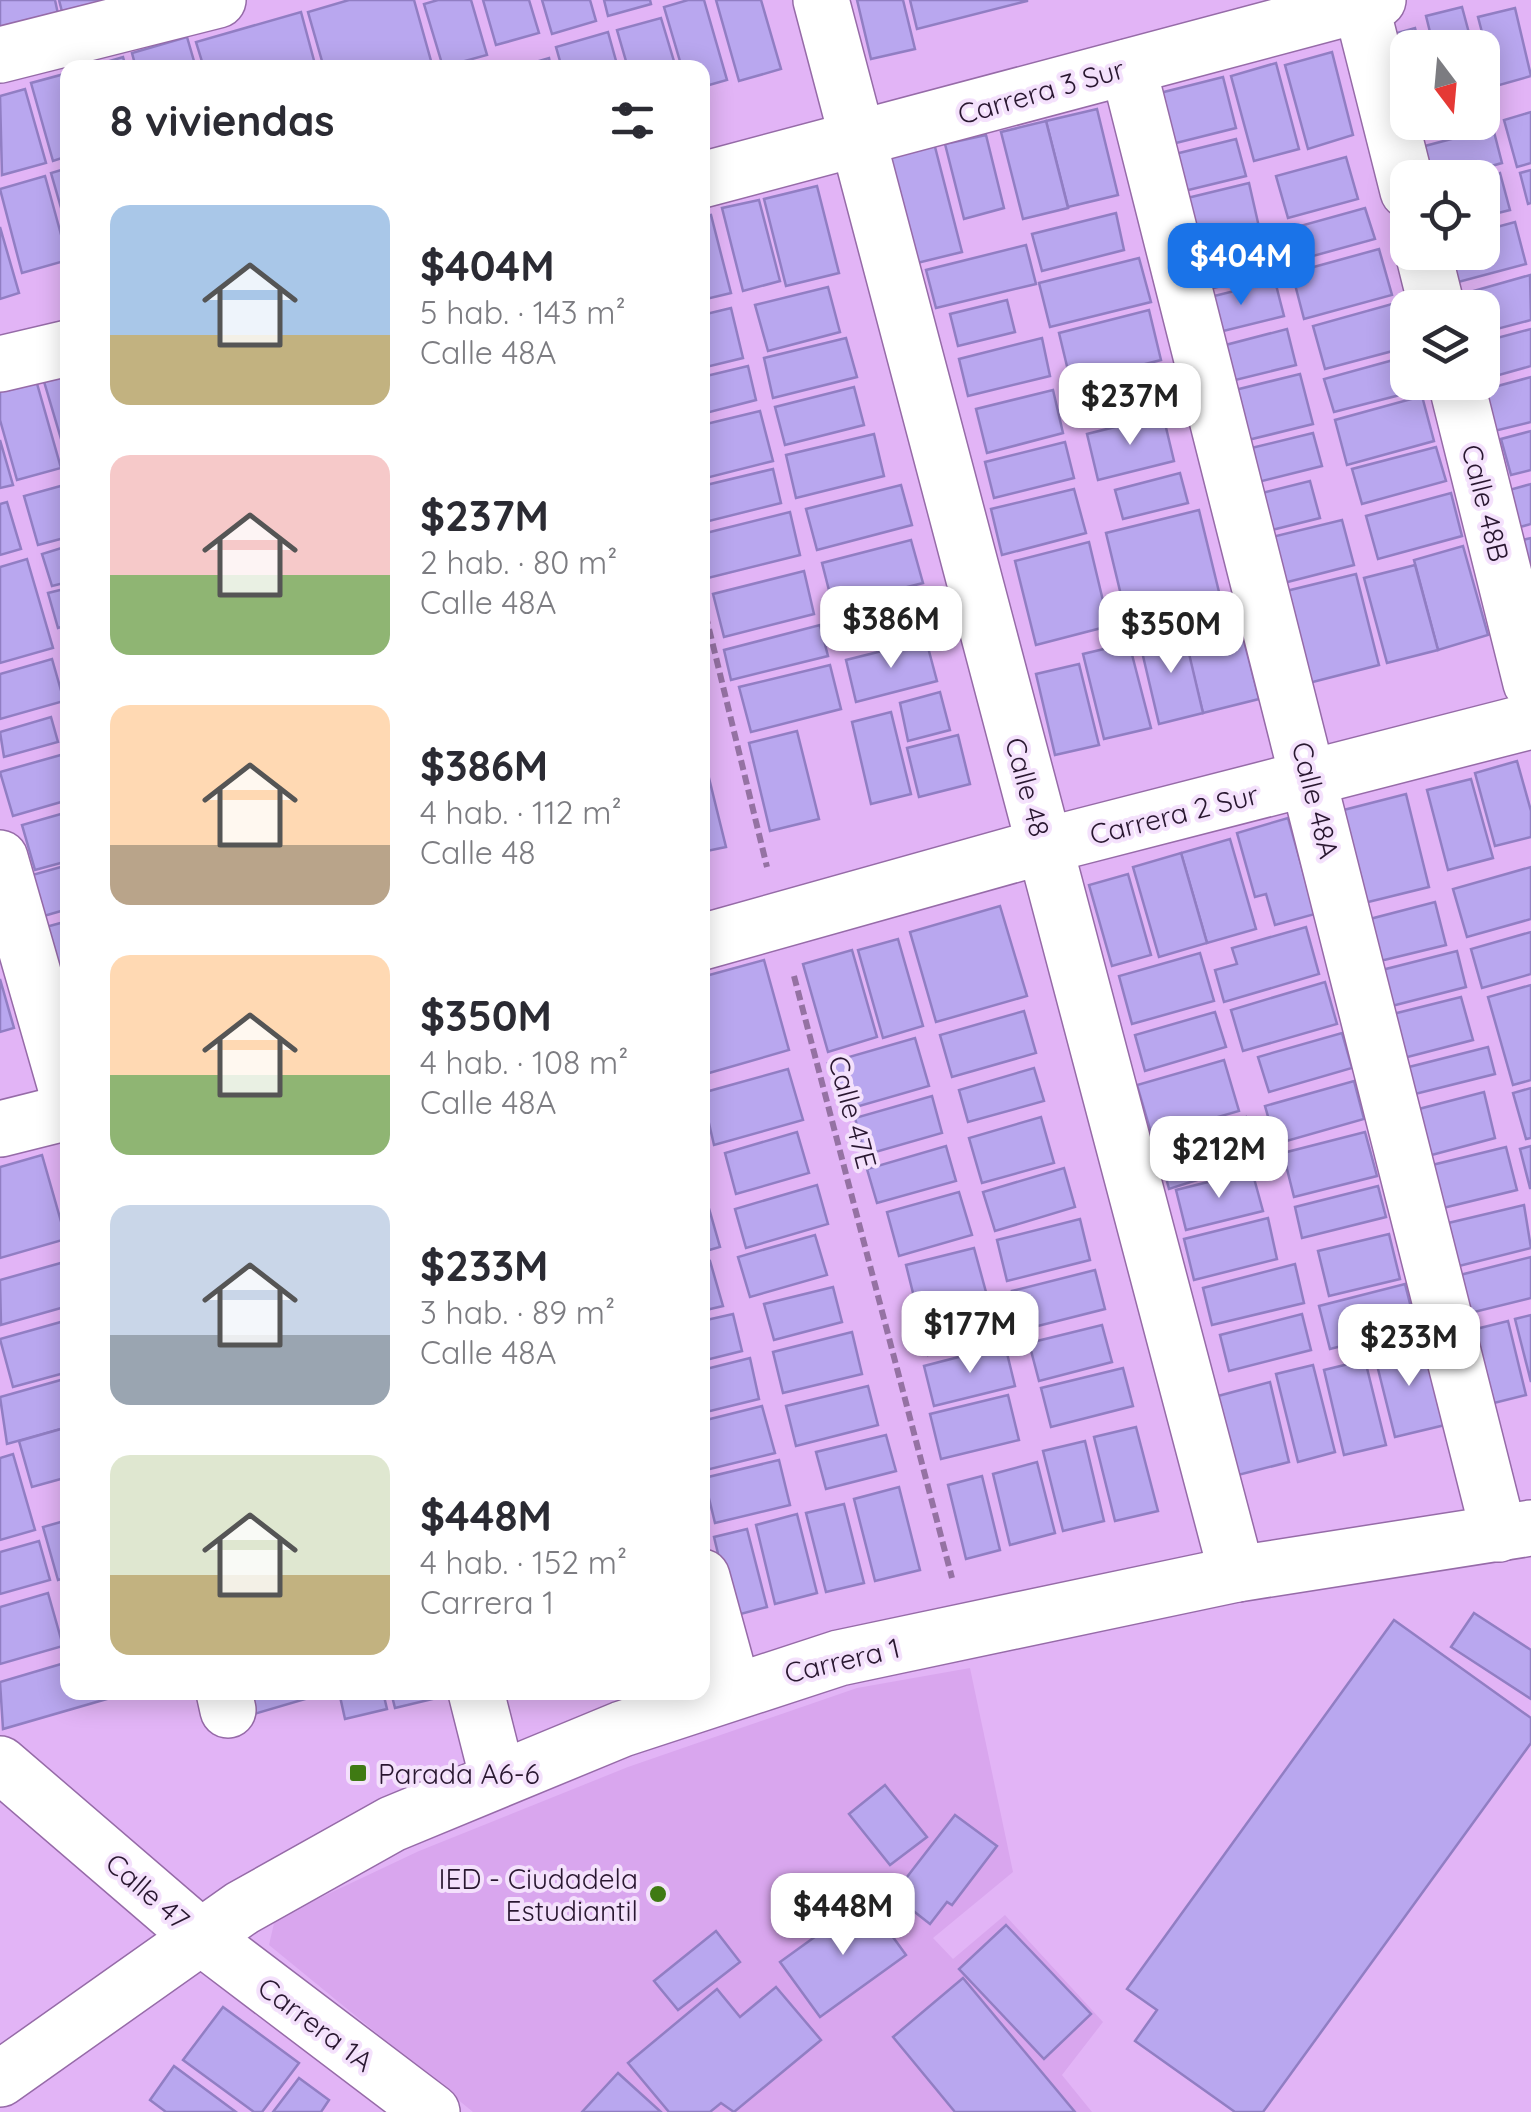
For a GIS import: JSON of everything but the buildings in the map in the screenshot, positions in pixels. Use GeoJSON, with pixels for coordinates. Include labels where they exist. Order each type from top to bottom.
{"type":"FeatureCollection","features":[{"type":"Feature","properties":{"kind":"street"},"geometry":{"type":"LineString","coordinates":[[0,55],[218,0]]}},
{"type":"Feature","properties":{"kind":"street","name":"Calle 48"},"geometry":{"type":"LineString","coordinates":[[821,0],[1237,1574]]}},
{"type":"Feature","properties":{"kind":"street"},"geometry":{"type":"LineString","coordinates":[[1369,2],[1402,160]]}},
{"type":"Feature","properties":{"kind":"street","name":"Carrera 3 Sur"},"geometry":{"type":"LineString","coordinates":[[710,178],[1369,2]]}},
{"type":"Feature","properties":{"kind":"street","name":"Calle 48A"},"geometry":{"type":"LineString","coordinates":[[1128,66],[1311,780],[1515,1531]]}},
{"type":"Feature","properties":{"kind":"street"},"geometry":{"type":"LineString","coordinates":[[0,364],[60,350]]}},
{"type":"Feature","properties":{"kind":"street","name":"Calle 48B"},"geometry":{"type":"LineString","coordinates":[[1460,400],[1531,682]]}},
{"type":"Feature","properties":{"kind":"street","name":"Carrera 2 Sur"},"geometry":{"type":"LineString","coordinates":[[710,940],[780,924],[1044,846],[1531,721]]}},
{"type":"Feature","properties":{"kind":"street"},"geometry":{"type":"LineString","coordinates":[[0,858],[60,1067]]}},
{"type":"Feature","properties":{"kind":"street"},"geometry":{"type":"LineString","coordinates":[[0,1129],[60,1114]]}},
{"type":"Feature","properties":{"kind":"street","name":"Carrera 1"},"geometry":{"type":"LineString","coordinates":[[710,1699],[839,1658],[1237,1574],[1515,1531]]}},
{"type":"Feature","properties":{"kind":"street"},"geometry":{"type":"LineString","coordinates":[[710,1606],[733,1690]]}},
{"type":"Feature","properties":{"kind":"street"},"geometry":{"type":"LineString","coordinates":[[478,1700],[498,1779]]}},
{"type":"Feature","properties":{"kind":"street","name":"Carrera 1"},"geometry":{"type":"LineString","coordinates":[[200,1936],[392,1824],[707,1700]]}},
{"type":"Feature","properties":{"kind":"street","name":"Calle 47"},"geometry":{"type":"LineString","coordinates":[[0,1764],[200,1936],[0,2079]]}},
{"type":"Feature","properties":{"kind":"street","name":"Carrera 1A"},"geometry":{"type":"LineString","coordinates":[[200,1936],[432,2112]]}},
{"type":"Feature","properties":{"kind":"street"},"geometry":{"type":"LineString","coordinates":[[0,2102],[12,2112]]}},
{"type":"Feature","properties":{"kind":"path","name":"Calle 47E"},"geometry":{"type":"LineString","coordinates":[[710,633],[780,924],[966,1633]]}},
{"type":"Feature","properties":{"kind":"shaded area","name":"IED - Ciudadela Estudiantil"},"geometry":{"type":"Polygon","coordinates":[[[970,1668],[1013,1872],[933,1938],[953,1959],[1005,1915],[1103,2022],[1062,2075],[1092,2112],[473,2112],[269,1945],[275,1919],[419,1851],[628,1767],[857,1688],[970,1668]]]}},
{"type":"Feature","properties":{"kind":"place","name":"Parada A6-6"},"geometry":{"type":"Point","coordinates":[358,1773]}},
{"type":"Feature","properties":{"kind":"place","name":"IED - Ciudadela Estudiantil"},"geometry":{"type":"Point","coordinates":[658,1894]}}]}
